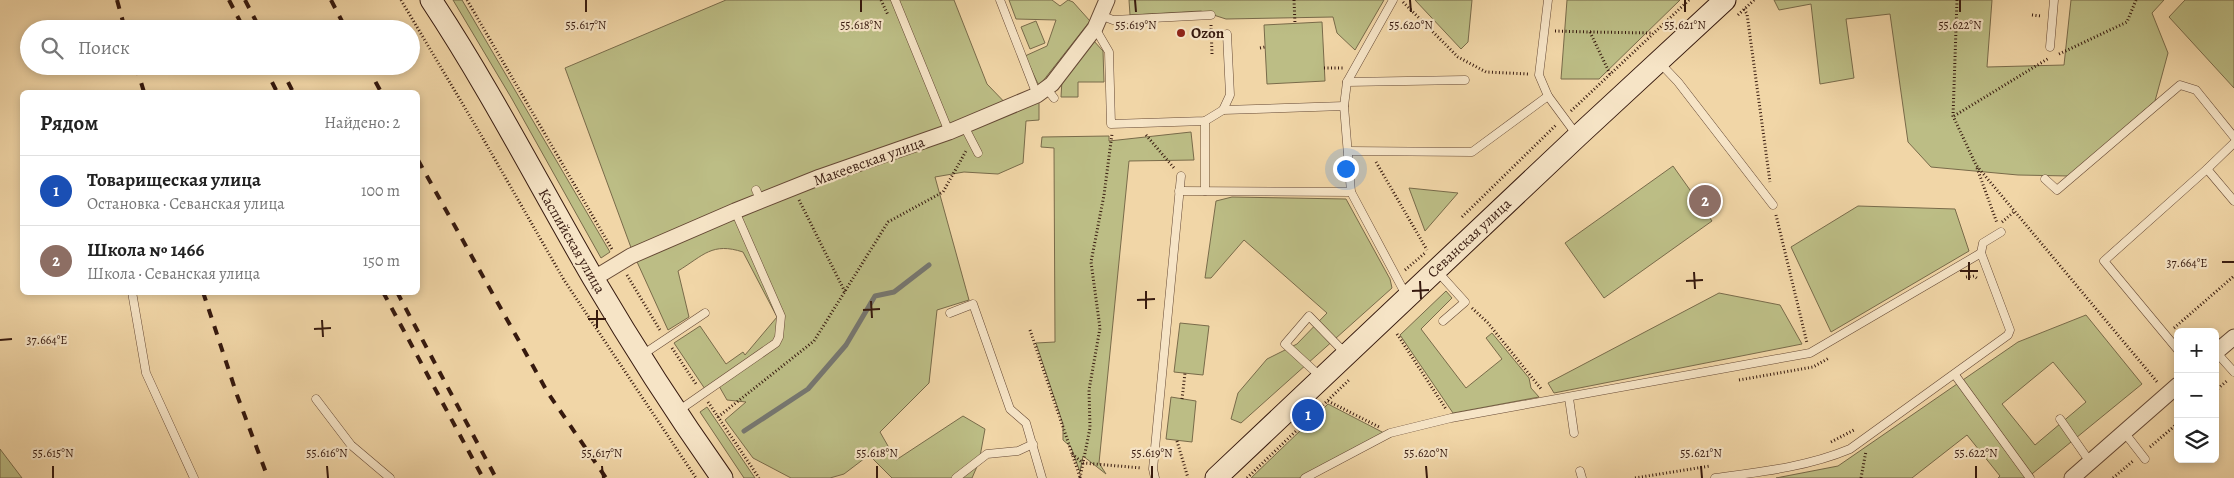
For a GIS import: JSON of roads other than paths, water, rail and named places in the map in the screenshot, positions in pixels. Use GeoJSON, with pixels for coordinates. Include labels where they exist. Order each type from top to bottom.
{"type":"FeatureCollection","features":[{"type":"Feature","properties":{"kind":"street","name":"Каспийская улица"},"geometry":{"type":"LineString","coordinates":[[431,0],[465,54],[593,279],[676,412],[722,478]]}},
{"type":"Feature","properties":{"kind":"street","name":"Макеевская улица"},"geometry":{"type":"LineString","coordinates":[[593,279],[620,263],[735,211],[758,195],[794,188],[818,174],[949,132],[1046,94],[1098,21],[1107,0]]}},
{"type":"Feature","properties":{"kind":"street","name":"Севанская улица"},"geometry":{"type":"LineString","coordinates":[[1216,478],[1272,427],[1321,377],[1436,269],[1725,0]]}},
{"type":"Feature","properties":{"kind":"street"},"geometry":{"type":"LineString","coordinates":[[2219,350],[2234,337]]}},
{"type":"Feature","properties":{"kind":"street"},"geometry":{"type":"LineString","coordinates":[[2072,478],[2174,388]]}},
{"type":"Feature","properties":{"kind":"lane"},"geometry":{"type":"LineString","coordinates":[[895,0],[949,132]]}},
{"type":"Feature","properties":{"kind":"lane"},"geometry":{"type":"LineString","coordinates":[[1000,0],[1046,94]]}},
{"type":"Feature","properties":{"kind":"lane"},"geometry":{"type":"LineString","coordinates":[[1393,0],[1369,52],[1347,82],[1344,106],[1351,192],[1407,297]]}},
{"type":"Feature","properties":{"kind":"lane"},"geometry":{"type":"LineString","coordinates":[[1548,0],[1539,75],[1548,96],[1578,136]]}},
{"type":"Feature","properties":{"kind":"lane"},"geometry":{"type":"LineString","coordinates":[[2050,47],[2054,0]]}},
{"type":"Feature","properties":{"kind":"lane"},"geometry":{"type":"LineString","coordinates":[[1211,15],[1098,21],[1109,52],[1112,124],[1205,121],[1223,110],[1344,106]]}},
{"type":"Feature","properties":{"kind":"lane"},"geometry":{"type":"LineString","coordinates":[[1223,110],[1230,95],[1227,34]]}},
{"type":"Feature","properties":{"kind":"lane"},"geometry":{"type":"LineString","coordinates":[[1659,62],[1678,82],[1773,205]]}},
{"type":"Feature","properties":{"kind":"lane"},"geometry":{"type":"LineString","coordinates":[[1347,82],[1465,80]]}},
{"type":"Feature","properties":{"kind":"lane"},"geometry":{"type":"LineString","coordinates":[[2045,179],[2057,190],[2180,85],[2196,90],[2234,137]]}},
{"type":"Feature","properties":{"kind":"lane"},"geometry":{"type":"LineString","coordinates":[[1348,151],[1472,152],[1548,96]]}},
{"type":"Feature","properties":{"kind":"lane"},"geometry":{"type":"LineString","coordinates":[[1205,121],[1205,191]]}},
{"type":"Feature","properties":{"kind":"lane"},"geometry":{"type":"LineString","coordinates":[[964,126],[978,153]]}},
{"type":"Feature","properties":{"kind":"lane"},"geometry":{"type":"LineString","coordinates":[[2174,345],[2104,261],[2234,143]]}},
{"type":"Feature","properties":{"kind":"lane"},"geometry":{"type":"LineString","coordinates":[[2206,169],[2234,201]]}},
{"type":"Feature","properties":{"kind":"lane"},"geometry":{"type":"LineString","coordinates":[[1154,478],[1153,469],[1181,176]]}},
{"type":"Feature","properties":{"kind":"lane"},"geometry":{"type":"LineString","coordinates":[[1179,191],[1351,192]]}},
{"type":"Feature","properties":{"kind":"lane"},"geometry":{"type":"LineString","coordinates":[[676,412],[776,343],[780,330],[781,316],[735,211]]}},
{"type":"Feature","properties":{"kind":"lane"},"geometry":{"type":"LineString","coordinates":[[1715,478],[1772,470],[1830,458],[1850,449],[2008,335],[2010,330],[1981,253],[1983,243],[2001,232]]}},
{"type":"Feature","properties":{"kind":"lane"},"geometry":{"type":"LineString","coordinates":[[1305,478],[1390,433],[1451,418],[1810,353],[1981,253]]}},
{"type":"Feature","properties":{"kind":"lane"},"geometry":{"type":"LineString","coordinates":[[1436,269],[1465,302],[1443,321]]}},
{"type":"Feature","properties":{"kind":"lane"},"geometry":{"type":"LineString","coordinates":[[133,295],[146,373],[194,478]]}},
{"type":"Feature","properties":{"kind":"lane"},"geometry":{"type":"LineString","coordinates":[[950,313],[973,304],[1010,409],[1026,423],[1042,478]]}},
{"type":"Feature","properties":{"kind":"lane"},"geometry":{"type":"LineString","coordinates":[[640,356],[705,313]]}},
{"type":"Feature","properties":{"kind":"lane"},"geometry":{"type":"LineString","coordinates":[[1321,377],[1285,344],[1309,316],[1346,354]]}},
{"type":"Feature","properties":{"kind":"lane"},"geometry":{"type":"LineString","coordinates":[[2219,356],[2234,373]]}},
{"type":"Feature","properties":{"kind":"lane"},"geometry":{"type":"LineString","coordinates":[[1955,375],[2030,478]]}},
{"type":"Feature","properties":{"kind":"lane"},"geometry":{"type":"LineString","coordinates":[[1569,398],[1574,433]]}},
{"type":"Feature","properties":{"kind":"lane"},"geometry":{"type":"LineString","coordinates":[[316,399],[352,445],[390,478]]}},
{"type":"Feature","properties":{"kind":"lane"},"geometry":{"type":"LineString","coordinates":[[2060,419],[2090,462]]}},
{"type":"Feature","properties":{"kind":"lane"},"geometry":{"type":"LineString","coordinates":[[2124,432],[2146,459]]}},
{"type":"Feature","properties":{"kind":"lane"},"geometry":{"type":"LineString","coordinates":[[956,478],[987,454],[1018,451],[1032,444]]}},
{"type":"Feature","properties":{"kind":"waterway"},"geometry":{"type":"LineString","coordinates":[[744,431],[808,389],[846,345],[875,296],[894,292],[929,265]]}},
{"type":"Feature","properties":{"kind":"railway"},"geometry":{"type":"LineString","coordinates":[[117,0],[123,20]]}},
{"type":"Feature","properties":{"kind":"railway"},"geometry":{"type":"LineString","coordinates":[[229,0],[239,20]]}},
{"type":"Feature","properties":{"kind":"railway"},"geometry":{"type":"LineString","coordinates":[[245,0],[255,20]]}},
{"type":"Feature","properties":{"kind":"railway"},"geometry":{"type":"LineString","coordinates":[[331,0],[341,20]]}},
{"type":"Feature","properties":{"kind":"railway"},"geometry":{"type":"LineString","coordinates":[[139,75],[143,90]]}},
{"type":"Feature","properties":{"kind":"railway"},"geometry":{"type":"LineString","coordinates":[[268,75],[276,90]]}},
{"type":"Feature","properties":{"kind":"railway"},"geometry":{"type":"LineString","coordinates":[[284,75],[292,90]]}},
{"type":"Feature","properties":{"kind":"railway"},"geometry":{"type":"LineString","coordinates":[[372,75],[380,90]]}},
{"type":"Feature","properties":{"kind":"railway"},"geometry":{"type":"LineString","coordinates":[[420,164],[548,393],[606,478]]}},
{"type":"Feature","properties":{"kind":"railway"},"geometry":{"type":"LineString","coordinates":[[204,295],[237,395],[268,478]]}},
{"type":"Feature","properties":{"kind":"railway"},"geometry":{"type":"LineString","coordinates":[[385,295],[483,478]]}},
{"type":"Feature","properties":{"kind":"railway"},"geometry":{"type":"LineString","coordinates":[[399,295],[496,478]]}},
{"type":"Feature","properties":{"kind":"place","name":"Ozon"},"geometry":{"type":"Point","coordinates":[1181,33]}},
{"type":"Feature","properties":{"kind":"place","name":"Школа № 1466"},"geometry":{"type":"Point","coordinates":[1705,201]}},
{"type":"Feature","properties":{"kind":"place","name":"Товарищеская улица"},"geometry":{"type":"Point","coordinates":[1308,415]}}]}
